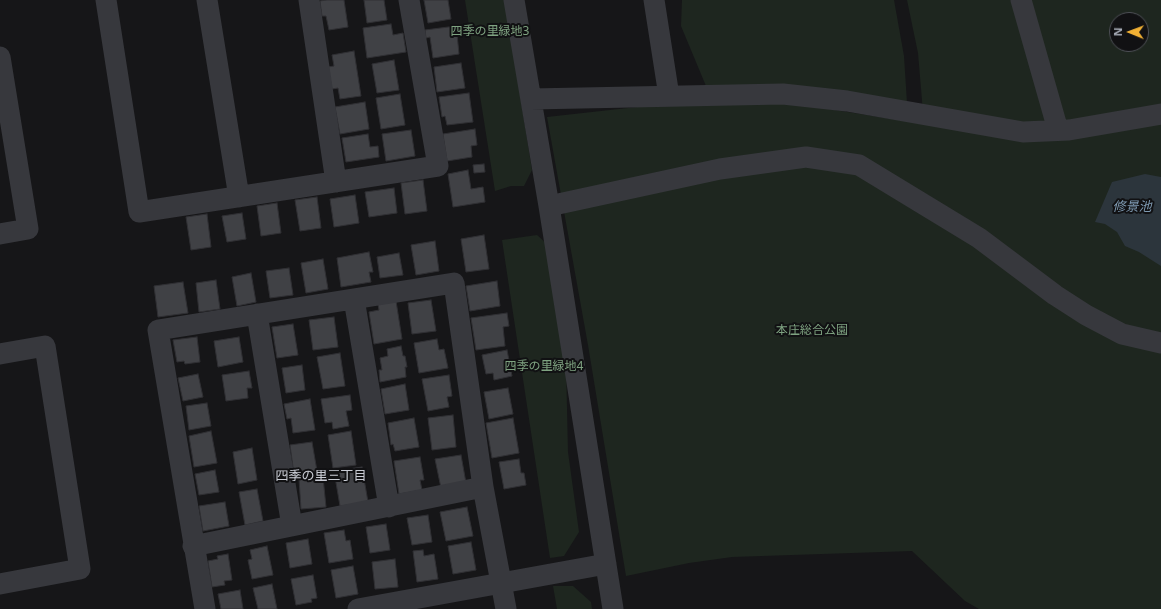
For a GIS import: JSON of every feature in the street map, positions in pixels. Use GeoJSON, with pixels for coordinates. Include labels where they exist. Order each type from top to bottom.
{"type":"FeatureCollection","features":[{"type":"Feature","properties":{"kind":"street"},"geometry":{"type":"LineString","coordinates":[[106,0],[138,212],[438,166],[409,0]]}},
{"type":"Feature","properties":{"kind":"street"},"geometry":{"type":"LineString","coordinates":[[207,0],[239,197]]}},
{"type":"Feature","properties":{"kind":"street"},"geometry":{"type":"LineString","coordinates":[[308,0],[336,182]]}},
{"type":"Feature","properties":{"kind":"street"},"geometry":{"type":"LineString","coordinates":[[514,0],[549,206],[613,609]]}},
{"type":"Feature","properties":{"kind":"street"},"geometry":{"type":"LineString","coordinates":[[654,0],[668,96]]}},
{"type":"Feature","properties":{"kind":"street"},"geometry":{"type":"LineString","coordinates":[[1021,0],[1058,130]]}},
{"type":"Feature","properties":{"kind":"street"},"geometry":{"type":"LineString","coordinates":[[0,57],[28,229],[0,234]]}},
{"type":"Feature","properties":{"kind":"street"},"geometry":{"type":"LineString","coordinates":[[531,99],[783,94],[847,101],[1023,132],[1069,130],[1161,114]]}},
{"type":"Feature","properties":{"kind":"street"},"geometry":{"type":"LineString","coordinates":[[549,206],[720,169],[806,157],[859,164],[928,208],[979,238],[1055,295],[1086,315],[1122,334],[1161,343]]}},
{"type":"Feature","properties":{"kind":"street"},"geometry":{"type":"LineString","coordinates":[[205,609],[193,546],[158,330],[454,283],[483,487],[506,609]]}},
{"type":"Feature","properties":{"kind":"street"},"geometry":{"type":"LineString","coordinates":[[354,299],[389,506]]}},
{"type":"Feature","properties":{"kind":"street"},"geometry":{"type":"LineString","coordinates":[[257,314],[292,526]]}},
{"type":"Feature","properties":{"kind":"street"},"geometry":{"type":"LineString","coordinates":[[0,354],[45,346],[80,569],[0,584]]}},
{"type":"Feature","properties":{"kind":"street"},"geometry":{"type":"LineString","coordinates":[[193,546],[483,487]]}},
{"type":"Feature","properties":{"kind":"street"},"geometry":{"type":"LineString","coordinates":[[358,609],[500,582],[606,564]]}},
{"type":"Feature","properties":{"kind":"green space","name":"四季の里緑地3"},"geometry":{"type":"Polygon","coordinates":[[[465,0],[505,0],[532,170],[524,186],[511,186],[495,191],[465,0]]]}},
{"type":"Feature","properties":{"kind":"green space"},"geometry":{"type":"Polygon","coordinates":[[[682,0],[894,0],[904,56],[907,103],[706,86],[681,26],[682,0]]]}},
{"type":"Feature","properties":{"kind":"green space","name":"本庄総合公園"},"geometry":{"type":"Polygon","coordinates":[[[907,0],[1161,0],[1161,609],[979,609],[965,601],[912,551],[732,557],[689,563],[626,576],[588,345],[547,117],[646,106],[784,102],[924,124],[918,53],[907,0]]]}},
{"type":"Feature","properties":{"kind":"green space","name":"四季の里緑地4"},"geometry":{"type":"Polygon","coordinates":[[[537,235],[547,244],[566,365],[568,452],[579,532],[564,556],[550,558],[502,240],[537,235]]]}},
{"type":"Feature","properties":{"kind":"green space"},"geometry":{"type":"Polygon","coordinates":[[[553,586],[573,586],[591,602],[592,609],[557,609],[553,586]]]}},
{"type":"Feature","properties":{"kind":"water","name":"修景池"},"geometry":{"type":"Polygon","coordinates":[[[1145,174],[1161,177],[1161,266],[1139,252],[1125,246],[1117,232],[1105,224],[1095,222],[1112,182],[1145,174]]]}},
{"type":"Feature","properties":{"kind":"building"},"geometry":{"type":"Polygon","coordinates":[[[344,0],[348,27],[329,30],[326,16],[322,16],[320,1],[344,0]]]}},
{"type":"Feature","properties":{"kind":"building"},"geometry":{"type":"Polygon","coordinates":[[[364,0],[384,0],[387,20],[367,23],[364,0]]]}},
{"type":"Feature","properties":{"kind":"building"},"geometry":{"type":"Polygon","coordinates":[[[424,0],[448,0],[451,19],[428,23],[424,0]]]}},
{"type":"Feature","properties":{"kind":"building"},"geometry":{"type":"Polygon","coordinates":[[[391,24],[393,35],[403,33],[406,52],[367,58],[363,28],[391,24]]]}},
{"type":"Feature","properties":{"kind":"building"},"geometry":{"type":"Polygon","coordinates":[[[464,25],[465,33],[457,34],[459,54],[433,58],[430,37],[426,38],[425,30],[464,25]]]}},
{"type":"Feature","properties":{"kind":"building"},"geometry":{"type":"Polygon","coordinates":[[[354,51],[361,96],[340,99],[338,88],[332,89],[328,67],[334,66],[332,55],[354,51]]]}},
{"type":"Feature","properties":{"kind":"building"},"geometry":{"type":"Polygon","coordinates":[[[394,60],[399,90],[377,93],[372,64],[394,60]]]}},
{"type":"Feature","properties":{"kind":"building"},"geometry":{"type":"Polygon","coordinates":[[[461,63],[465,88],[437,92],[434,67],[461,63]]]}},
{"type":"Feature","properties":{"kind":"building"},"geometry":{"type":"Polygon","coordinates":[[[469,93],[473,122],[447,125],[445,116],[442,117],[439,97],[469,93]]]}},
{"type":"Feature","properties":{"kind":"building"},"geometry":{"type":"Polygon","coordinates":[[[400,94],[405,125],[381,129],[376,98],[400,94]]]}},
{"type":"Feature","properties":{"kind":"building"},"geometry":{"type":"Polygon","coordinates":[[[365,102],[369,129],[340,134],[335,107],[365,102]]]}},
{"type":"Feature","properties":{"kind":"building"},"geometry":{"type":"Polygon","coordinates":[[[475,129],[477,145],[471,146],[472,157],[447,161],[443,134],[475,129]]]}},
{"type":"Feature","properties":{"kind":"building"},"geometry":{"type":"Polygon","coordinates":[[[411,130],[415,156],[386,161],[382,134],[411,130]]]}},
{"type":"Feature","properties":{"kind":"building"},"geometry":{"type":"Polygon","coordinates":[[[368,134],[370,147],[378,146],[379,157],[346,162],[342,138],[368,134]]]}},
{"type":"Feature","properties":{"kind":"building"},"geometry":{"type":"Polygon","coordinates":[[[484,164],[485,172],[474,173],[473,165],[484,164]]]}},
{"type":"Feature","properties":{"kind":"building"},"geometry":{"type":"Polygon","coordinates":[[[468,170],[471,189],[483,187],[485,202],[453,207],[448,174],[468,170]]]}},
{"type":"Feature","properties":{"kind":"building"},"geometry":{"type":"Polygon","coordinates":[[[423,180],[427,211],[405,214],[401,183],[423,180]]]}},
{"type":"Feature","properties":{"kind":"building"},"geometry":{"type":"Polygon","coordinates":[[[394,188],[397,213],[369,217],[365,192],[394,188]]]}},
{"type":"Feature","properties":{"kind":"building"},"geometry":{"type":"Polygon","coordinates":[[[355,195],[359,223],[334,227],[330,199],[355,195]]]}},
{"type":"Feature","properties":{"kind":"building"},"geometry":{"type":"Polygon","coordinates":[[[317,197],[321,228],[300,231],[295,200],[317,197]]]}},
{"type":"Feature","properties":{"kind":"building"},"geometry":{"type":"Polygon","coordinates":[[[277,203],[281,233],[261,236],[257,206],[277,203]]]}},
{"type":"Feature","properties":{"kind":"building"},"geometry":{"type":"Polygon","coordinates":[[[242,213],[246,239],[227,242],[222,216],[242,213]]]}},
{"type":"Feature","properties":{"kind":"building"},"geometry":{"type":"Polygon","coordinates":[[[207,214],[211,247],[191,250],[186,217],[207,214]]]}},
{"type":"Feature","properties":{"kind":"building"},"geometry":{"type":"Polygon","coordinates":[[[484,235],[489,269],[466,272],[461,239],[484,235]]]}},
{"type":"Feature","properties":{"kind":"building"},"geometry":{"type":"Polygon","coordinates":[[[435,241],[439,271],[416,275],[411,245],[435,241]]]}},
{"type":"Feature","properties":{"kind":"building"},"geometry":{"type":"Polygon","coordinates":[[[369,252],[373,272],[369,272],[371,282],[341,287],[337,258],[369,252]]]}},
{"type":"Feature","properties":{"kind":"building"},"geometry":{"type":"Polygon","coordinates":[[[399,253],[403,275],[380,278],[377,257],[399,253]]]}},
{"type":"Feature","properties":{"kind":"building"},"geometry":{"type":"Polygon","coordinates":[[[323,259],[328,289],[306,293],[301,263],[323,259]]]}},
{"type":"Feature","properties":{"kind":"building"},"geometry":{"type":"Polygon","coordinates":[[[289,268],[293,295],[270,298],[266,271],[289,268]]]}},
{"type":"Feature","properties":{"kind":"building"},"geometry":{"type":"Polygon","coordinates":[[[251,273],[256,302],[237,306],[232,277],[251,273]]]}},
{"type":"Feature","properties":{"kind":"building"},"geometry":{"type":"Polygon","coordinates":[[[216,280],[220,309],[199,312],[196,283],[216,280]]]}},
{"type":"Feature","properties":{"kind":"building"},"geometry":{"type":"Polygon","coordinates":[[[497,281],[500,306],[470,311],[466,286],[497,281]]]}},
{"type":"Feature","properties":{"kind":"building"},"geometry":{"type":"Polygon","coordinates":[[[183,282],[188,313],[158,317],[154,286],[183,282]]]}},
{"type":"Feature","properties":{"kind":"building"},"geometry":{"type":"Polygon","coordinates":[[[431,300],[436,331],[412,334],[408,303],[431,300]]]}},
{"type":"Feature","properties":{"kind":"building"},"geometry":{"type":"Polygon","coordinates":[[[396,301],[402,339],[374,344],[369,312],[379,310],[378,304],[396,301]]]}},
{"type":"Feature","properties":{"kind":"building"},"geometry":{"type":"Polygon","coordinates":[[[507,313],[509,326],[503,327],[505,346],[476,350],[471,318],[507,313]]]}},
{"type":"Feature","properties":{"kind":"building"},"geometry":{"type":"Polygon","coordinates":[[[334,317],[338,347],[313,350],[309,320],[334,317]]]}},
{"type":"Feature","properties":{"kind":"building"},"geometry":{"type":"Polygon","coordinates":[[[293,324],[298,355],[277,358],[272,327],[293,324]]]}},
{"type":"Feature","properties":{"kind":"building"},"geometry":{"type":"Polygon","coordinates":[[[197,337],[200,362],[185,364],[184,361],[177,362],[173,340],[197,337]]]}},
{"type":"Feature","properties":{"kind":"building"},"geometry":{"type":"Polygon","coordinates":[[[239,337],[243,362],[218,367],[214,341],[239,337]]]}},
{"type":"Feature","properties":{"kind":"building"},"geometry":{"type":"Polygon","coordinates":[[[437,339],[439,350],[444,349],[448,368],[419,373],[414,343],[437,339]]]}},
{"type":"Feature","properties":{"kind":"building"},"geometry":{"type":"Polygon","coordinates":[[[401,346],[407,367],[405,367],[406,377],[380,382],[379,370],[382,370],[380,358],[388,356],[387,349],[401,346]]]}},
{"type":"Feature","properties":{"kind":"building"},"geometry":{"type":"Polygon","coordinates":[[[507,350],[512,376],[494,380],[493,373],[486,374],[482,355],[507,350]]]}},
{"type":"Feature","properties":{"kind":"building"},"geometry":{"type":"Polygon","coordinates":[[[340,353],[345,386],[323,389],[317,357],[340,353]]]}},
{"type":"Feature","properties":{"kind":"building"},"geometry":{"type":"Polygon","coordinates":[[[302,365],[305,390],[286,393],[282,368],[302,365]]]}},
{"type":"Feature","properties":{"kind":"building"},"geometry":{"type":"Polygon","coordinates":[[[249,371],[252,388],[247,388],[248,398],[226,401],[222,375],[249,371]]]}},
{"type":"Feature","properties":{"kind":"building"},"geometry":{"type":"Polygon","coordinates":[[[198,374],[203,397],[183,401],[178,378],[198,374]]]}},
{"type":"Feature","properties":{"kind":"building"},"geometry":{"type":"Polygon","coordinates":[[[449,375],[452,396],[447,397],[449,407],[428,411],[422,379],[449,375]]]}},
{"type":"Feature","properties":{"kind":"building"},"geometry":{"type":"Polygon","coordinates":[[[405,384],[409,410],[385,414],[381,389],[405,384]]]}},
{"type":"Feature","properties":{"kind":"building"},"geometry":{"type":"Polygon","coordinates":[[[508,388],[513,414],[489,419],[484,392],[508,388]]]}},
{"type":"Feature","properties":{"kind":"building"},"geometry":{"type":"Polygon","coordinates":[[[350,395],[352,410],[346,411],[349,426],[333,429],[332,422],[325,423],[321,399],[350,395]]]}},
{"type":"Feature","properties":{"kind":"building"},"geometry":{"type":"Polygon","coordinates":[[[310,399],[315,430],[293,433],[291,418],[287,419],[284,404],[310,399]]]}},
{"type":"Feature","properties":{"kind":"building"},"geometry":{"type":"Polygon","coordinates":[[[207,403],[211,426],[189,430],[186,406],[207,403]]]}},
{"type":"Feature","properties":{"kind":"building"},"geometry":{"type":"Polygon","coordinates":[[[453,415],[456,447],[432,450],[428,418],[453,415]]]}},
{"type":"Feature","properties":{"kind":"building"},"geometry":{"type":"Polygon","coordinates":[[[414,418],[419,447],[395,451],[393,444],[391,445],[388,423],[414,418]]]}},
{"type":"Feature","properties":{"kind":"building"},"geometry":{"type":"Polygon","coordinates":[[[513,418],[519,453],[492,458],[486,423],[513,418]]]}},
{"type":"Feature","properties":{"kind":"building"},"geometry":{"type":"Polygon","coordinates":[[[211,431],[217,463],[194,467],[189,436],[211,431]]]}},
{"type":"Feature","properties":{"kind":"building"},"geometry":{"type":"Polygon","coordinates":[[[351,431],[356,465],[333,468],[328,435],[351,431]]]}},
{"type":"Feature","properties":{"kind":"building"},"geometry":{"type":"Polygon","coordinates":[[[312,442],[317,471],[294,474],[290,445],[312,442]]]}},
{"type":"Feature","properties":{"kind":"building"},"geometry":{"type":"Polygon","coordinates":[[[252,448],[257,480],[238,484],[233,452],[252,448]]]}},
{"type":"Feature","properties":{"kind":"building"},"geometry":{"type":"Polygon","coordinates":[[[461,455],[466,483],[441,488],[435,459],[461,455]]]}},
{"type":"Feature","properties":{"kind":"building"},"geometry":{"type":"Polygon","coordinates":[[[420,457],[424,480],[420,480],[422,490],[399,494],[394,461],[420,457]]]}},
{"type":"Feature","properties":{"kind":"building"},"geometry":{"type":"Polygon","coordinates":[[[519,459],[521,473],[524,473],[526,485],[504,489],[499,462],[519,459]]]}},
{"type":"Feature","properties":{"kind":"building"},"geometry":{"type":"Polygon","coordinates":[[[362,467],[368,502],[340,506],[334,471],[362,467]]]}},
{"type":"Feature","properties":{"kind":"building"},"geometry":{"type":"Polygon","coordinates":[[[215,470],[219,492],[199,495],[195,474],[215,470]]]}},
{"type":"Feature","properties":{"kind":"building"},"geometry":{"type":"Polygon","coordinates":[[[323,477],[326,507],[301,509],[299,479],[323,477]]]}},
{"type":"Feature","properties":{"kind":"building"},"geometry":{"type":"Polygon","coordinates":[[[257,489],[263,521],[245,525],[239,492],[257,489]]]}},
{"type":"Feature","properties":{"kind":"building"},"geometry":{"type":"Polygon","coordinates":[[[225,502],[229,526],[203,531],[199,506],[225,502]]]}},
{"type":"Feature","properties":{"kind":"building"},"geometry":{"type":"Polygon","coordinates":[[[467,507],[473,536],[446,541],[440,512],[467,507]]]}},
{"type":"Feature","properties":{"kind":"building"},"geometry":{"type":"Polygon","coordinates":[[[428,515],[432,542],[412,545],[407,518],[428,515]]]}},
{"type":"Feature","properties":{"kind":"building"},"geometry":{"type":"Polygon","coordinates":[[[386,524],[390,550],[370,553],[366,527],[386,524]]]}},
{"type":"Feature","properties":{"kind":"building"},"geometry":{"type":"Polygon","coordinates":[[[344,530],[346,541],[350,540],[353,559],[329,563],[324,533],[344,530]]]}},
{"type":"Feature","properties":{"kind":"building"},"geometry":{"type":"Polygon","coordinates":[[[308,539],[312,564],[290,568],[286,543],[308,539]]]}},
{"type":"Feature","properties":{"kind":"building"},"geometry":{"type":"Polygon","coordinates":[[[471,542],[476,570],[453,574],[448,546],[471,542]]]}},
{"type":"Feature","properties":{"kind":"building"},"geometry":{"type":"Polygon","coordinates":[[[267,546],[273,575],[252,579],[248,560],[252,559],[250,550],[267,546]]]}},
{"type":"Feature","properties":{"kind":"building"},"geometry":{"type":"Polygon","coordinates":[[[423,550],[424,556],[434,554],[438,579],[417,582],[413,551],[423,550]]]}},
{"type":"Feature","properties":{"kind":"building"},"geometry":{"type":"Polygon","coordinates":[[[228,554],[232,580],[224,581],[225,585],[212,587],[208,561],[218,559],[217,556],[228,554]]]}},
{"type":"Feature","properties":{"kind":"building"},"geometry":{"type":"Polygon","coordinates":[[[395,559],[398,587],[375,589],[372,562],[395,559]]]}},
{"type":"Feature","properties":{"kind":"building"},"geometry":{"type":"Polygon","coordinates":[[[353,566],[358,594],[336,598],[331,570],[353,566]]]}},
{"type":"Feature","properties":{"kind":"building"},"geometry":{"type":"Polygon","coordinates":[[[313,575],[317,598],[311,599],[312,602],[296,605],[291,579],[313,575]]]}},
{"type":"Feature","properties":{"kind":"building"},"geometry":{"type":"Polygon","coordinates":[[[272,584],[277,609],[258,609],[253,588],[272,584]]]}},
{"type":"Feature","properties":{"kind":"building"},"geometry":{"type":"Polygon","coordinates":[[[240,590],[243,609],[221,609],[218,594],[240,590]]]}},
{"type":"Feature","properties":{"kind":"district","name":"四季の里三丁目"},"geometry":{"type":"Point","coordinates":[321,476]}}]}
